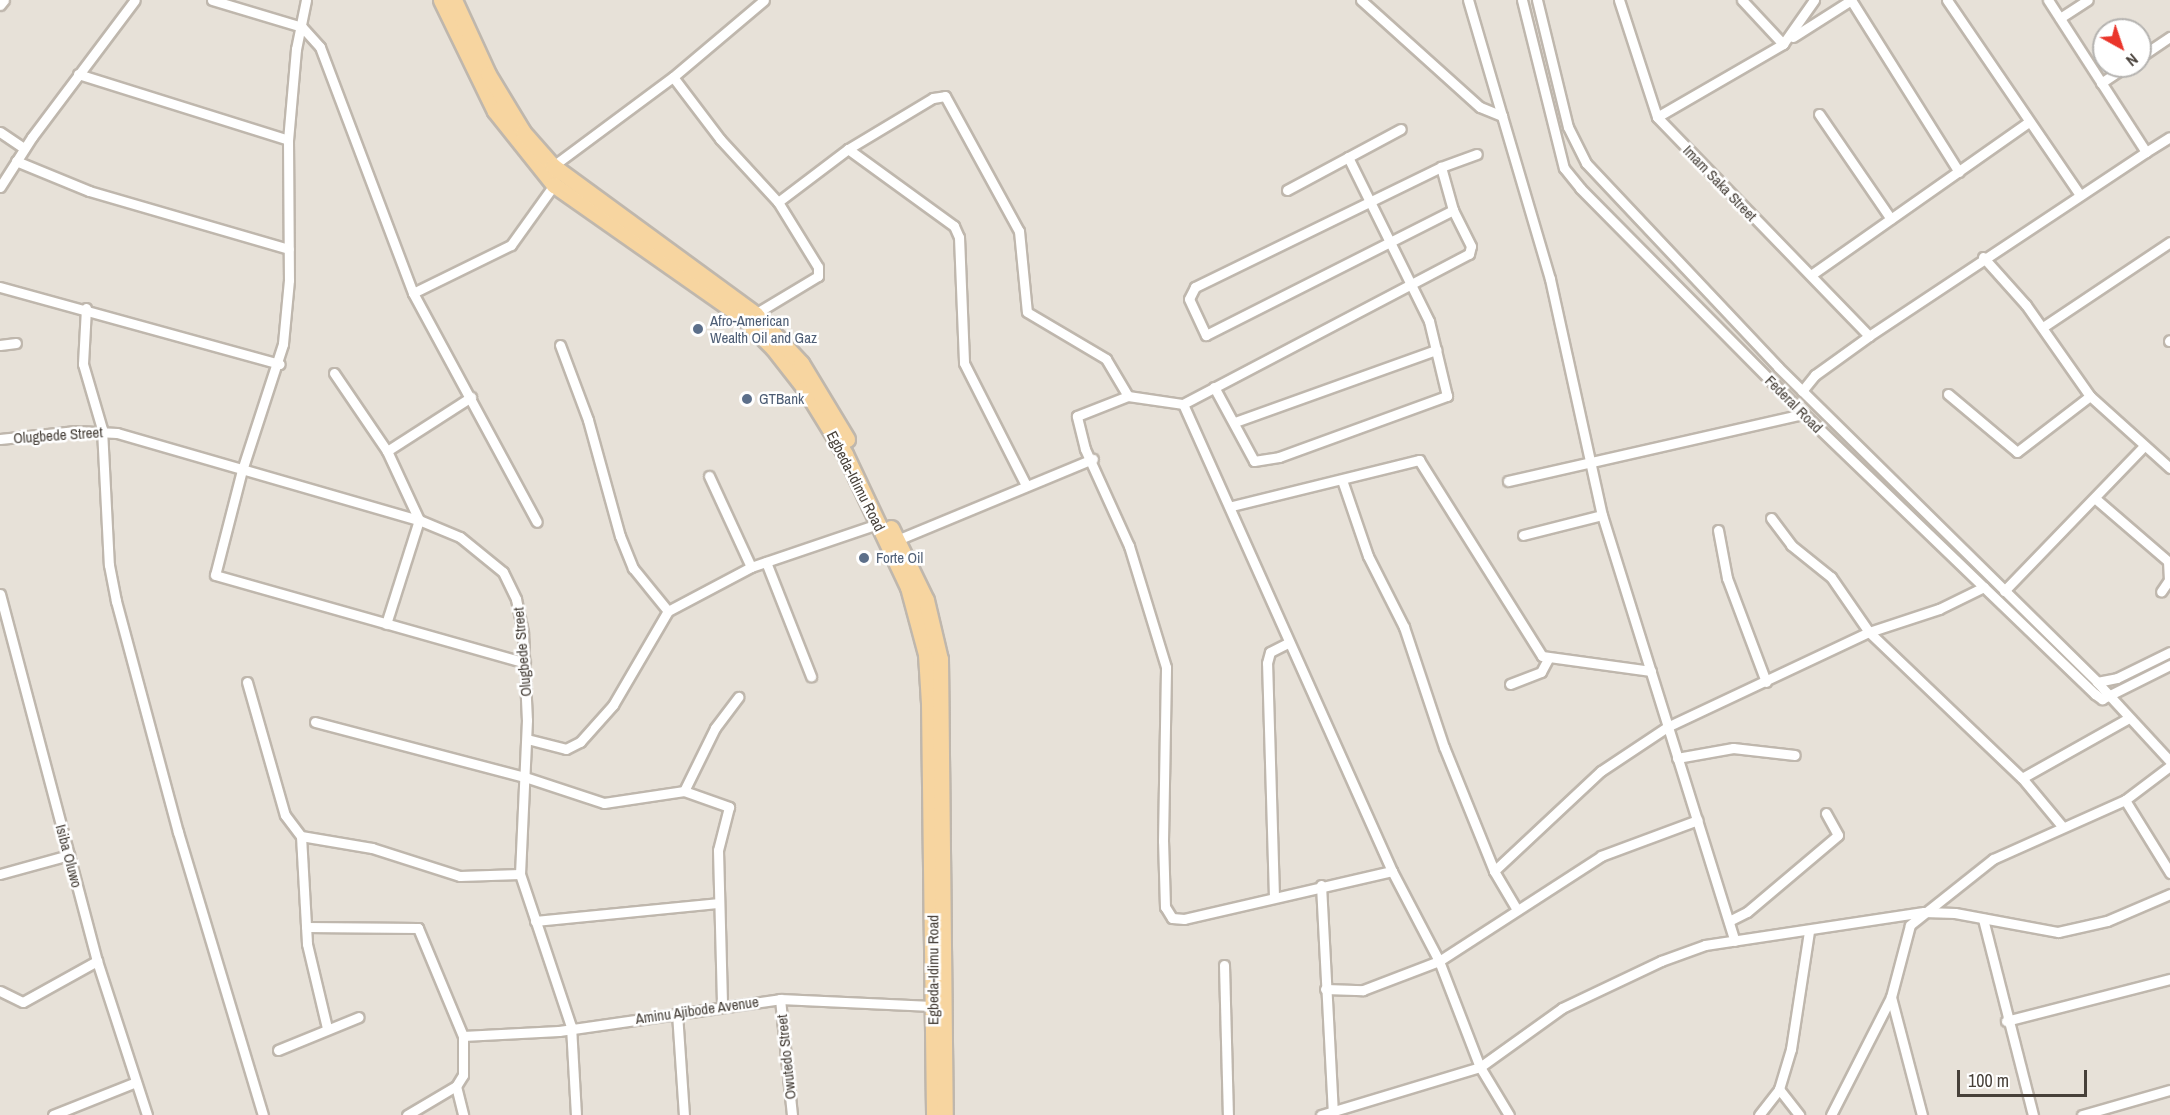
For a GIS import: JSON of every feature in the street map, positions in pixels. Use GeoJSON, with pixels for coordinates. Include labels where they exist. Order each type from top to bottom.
{"type":"FeatureCollection","features":[{"type":"Feature","properties":{"kind":"main road","name":"Egbeda-Idimu Road"},"geometry":{"type":"LineString","coordinates":[[441,0],[472,73],[495,111],[554,185],[755,314],[801,363],[823,396],[897,540],[933,618],[940,659],[945,1115]]}},
{"type":"Feature","properties":{"kind":"main road","name":"Egbeda-Idimu Road"},"geometry":{"type":"LineString","coordinates":[[454,0],[488,74],[524,132],[553,166],[648,244],[740,315],[773,348],[805,389],[845,454],[908,587],[926,654],[934,1115]]}},
{"type":"Feature","properties":{"kind":"street"},"geometry":{"type":"LineString","coordinates":[[0,5],[4,0]]}},
{"type":"Feature","properties":{"kind":"street"},"geometry":{"type":"LineString","coordinates":[[0,187],[24,148],[135,0]]}},
{"type":"Feature","properties":{"kind":"street"},"geometry":{"type":"LineString","coordinates":[[212,0],[302,27],[320,47],[413,293],[537,522]]}},
{"type":"Feature","properties":{"kind":"street"},"geometry":{"type":"LineString","coordinates":[[306,0],[296,49],[288,140],[289,249],[280,364],[242,470],[215,574],[525,663]]}},
{"type":"Feature","properties":{"kind":"street"},"geometry":{"type":"LineString","coordinates":[[553,166],[673,77],[764,0]]}},
{"type":"Feature","properties":{"kind":"street"},"geometry":{"type":"LineString","coordinates":[[1361,0],[1480,107],[1502,116]]}},
{"type":"Feature","properties":{"kind":"street"},"geometry":{"type":"LineString","coordinates":[[1468,0],[1550,279],[1602,515],[1735,941]]}},
{"type":"Feature","properties":{"kind":"street","name":"Federal Road"},"geometry":{"type":"LineString","coordinates":[[1522,0],[1564,168],[1804,414],[2095,694],[2106,697]]}},
{"type":"Feature","properties":{"kind":"street","name":"Federal Road"},"geometry":{"type":"LineString","coordinates":[[1537,0],[1576,146],[1620,202],[1802,391],[2097,682],[2106,697]]}},
{"type":"Feature","properties":{"kind":"street","name":"Imam Saka Street"},"geometry":{"type":"LineString","coordinates":[[1619,0],[1657,117],[1869,336]]}},
{"type":"Feature","properties":{"kind":"street"},"geometry":{"type":"LineString","coordinates":[[1742,0],[1787,41]]}},
{"type":"Feature","properties":{"kind":"street"},"geometry":{"type":"LineString","coordinates":[[1787,41],[1814,0]]}},
{"type":"Feature","properties":{"kind":"street"},"geometry":{"type":"LineString","coordinates":[[1657,117],[1787,41],[1851,0],[1959,172]]}},
{"type":"Feature","properties":{"kind":"street"},"geometry":{"type":"LineString","coordinates":[[1947,0],[2080,195]]}},
{"type":"Feature","properties":{"kind":"street"},"geometry":{"type":"LineString","coordinates":[[2048,0],[2146,152]]}},
{"type":"Feature","properties":{"kind":"street"},"geometry":{"type":"LineString","coordinates":[[2060,18],[2088,0]]}},
{"type":"Feature","properties":{"kind":"street"},"geometry":{"type":"LineString","coordinates":[[2152,49],[2170,37]]}},
{"type":"Feature","properties":{"kind":"street"},"geometry":{"type":"LineString","coordinates":[[78,74],[288,140]]}},
{"type":"Feature","properties":{"kind":"street"},"geometry":{"type":"LineString","coordinates":[[673,77],[720,139],[778,202],[819,272],[755,314]]}},
{"type":"Feature","properties":{"kind":"street"},"geometry":{"type":"LineString","coordinates":[[2101,82],[2107,78]]}},
{"type":"Feature","properties":{"kind":"street"},"geometry":{"type":"LineString","coordinates":[[778,202],[848,149],[933,98],[945,96],[1019,231],[1027,312],[1106,359],[1128,396]]}},
{"type":"Feature","properties":{"kind":"street"},"geometry":{"type":"LineString","coordinates":[[1820,114],[1891,219]]}},
{"type":"Feature","properties":{"kind":"street"},"geometry":{"type":"LineString","coordinates":[[1811,275],[2029,122]]}},
{"type":"Feature","properties":{"kind":"street"},"geometry":{"type":"LineString","coordinates":[[1287,190],[1401,129]]}},
{"type":"Feature","properties":{"kind":"street"},"geometry":{"type":"LineString","coordinates":[[0,132],[24,148]]}},
{"type":"Feature","properties":{"kind":"street"},"geometry":{"type":"LineString","coordinates":[[1802,391],[1815,375],[1983,257],[2170,137]]}},
{"type":"Feature","properties":{"kind":"street"},"geometry":{"type":"LineString","coordinates":[[848,149],[954,226],[958,237],[964,363],[1025,483]]}},
{"type":"Feature","properties":{"kind":"street"},"geometry":{"type":"LineString","coordinates":[[1453,210],[1206,335],[1189,299],[1195,287],[1441,167],[1477,154]]}},
{"type":"Feature","properties":{"kind":"street"},"geometry":{"type":"LineString","coordinates":[[1214,387],[1235,422],[1254,461],[1268,460],[1437,402],[1447,396],[1448,387],[1429,321],[1348,157]]}},
{"type":"Feature","properties":{"kind":"street"},"geometry":{"type":"LineString","coordinates":[[16,161],[89,191],[289,249]]}},
{"type":"Feature","properties":{"kind":"street"},"geometry":{"type":"LineString","coordinates":[[1392,871],[1321,885],[1184,919],[1172,918],[1165,907],[1166,667],[1129,546],[1077,416],[1128,396],[1183,404],[1472,251],[1453,210],[1441,167]]}},
{"type":"Feature","properties":{"kind":"street"},"geometry":{"type":"LineString","coordinates":[[413,293],[511,245],[554,185]]}},
{"type":"Feature","properties":{"kind":"street"},"geometry":{"type":"LineString","coordinates":[[2043,327],[2170,242]]}},
{"type":"Feature","properties":{"kind":"street"},"geometry":{"type":"LineString","coordinates":[[1659,265],[1670,254]]}},
{"type":"Feature","properties":{"kind":"street"},"geometry":{"type":"LineString","coordinates":[[1983,257],[2043,327],[2090,396],[2143,447],[2170,468]]}},
{"type":"Feature","properties":{"kind":"street"},"geometry":{"type":"LineString","coordinates":[[0,286],[86,308],[280,364]]}},
{"type":"Feature","properties":{"kind":"street"},"geometry":{"type":"LineString","coordinates":[[86,308],[83,364],[102,429],[108,565],[178,832],[263,1115]]}},
{"type":"Feature","properties":{"kind":"street"},"geometry":{"type":"LineString","coordinates":[[0,345],[16,343]]}},
{"type":"Feature","properties":{"kind":"street"},"geometry":{"type":"LineString","coordinates":[[560,345],[588,420],[620,536],[633,568],[668,611]]}},
{"type":"Feature","properties":{"kind":"street"},"geometry":{"type":"LineString","coordinates":[[1235,422],[1436,350]]}},
{"type":"Feature","properties":{"kind":"street"},"geometry":{"type":"LineString","coordinates":[[334,373],[387,451],[419,520],[386,624]]}},
{"type":"Feature","properties":{"kind":"street"},"geometry":{"type":"LineString","coordinates":[[1948,394],[2017,452],[2090,396]]}},
{"type":"Feature","properties":{"kind":"street"},"geometry":{"type":"LineString","coordinates":[[387,451],[471,397]]}},
{"type":"Feature","properties":{"kind":"street"},"geometry":{"type":"LineString","coordinates":[[1183,404],[1232,506],[1288,643],[1392,871],[1439,961],[1480,1067],[1509,1115]]}},
{"type":"Feature","properties":{"kind":"street"},"geometry":{"type":"LineString","coordinates":[[1508,481],[1804,414]]}},
{"type":"Feature","properties":{"kind":"street","name":"Olugbede Street"},"geometry":{"type":"LineString","coordinates":[[0,439],[102,429],[419,520],[460,537],[503,572],[516,599],[525,663],[527,739],[520,874],[571,1026],[576,1115]]}},
{"type":"Feature","properties":{"kind":"street"},"geometry":{"type":"LineString","coordinates":[[2004,591],[2097,500],[2143,447]]}},
{"type":"Feature","properties":{"kind":"street"},"geometry":{"type":"LineString","coordinates":[[897,540],[1025,483],[1093,459]]}},
{"type":"Feature","properties":{"kind":"street"},"geometry":{"type":"LineString","coordinates":[[1232,506],[1419,460],[1548,659]]}},
{"type":"Feature","properties":{"kind":"street"},"geometry":{"type":"LineString","coordinates":[[709,476],[751,567]]}},
{"type":"Feature","properties":{"kind":"street"},"geometry":{"type":"LineString","coordinates":[[1342,480],[1368,556],[1404,627],[1444,747],[1494,871],[1516,908]]}},
{"type":"Feature","properties":{"kind":"street"},"geometry":{"type":"LineString","coordinates":[[2097,500],[2168,561],[2169,580],[2161,592]]}},
{"type":"Feature","properties":{"kind":"street"},"geometry":{"type":"LineString","coordinates":[[1523,535],[1602,515]]}},
{"type":"Feature","properties":{"kind":"street"},"geometry":{"type":"LineString","coordinates":[[1771,518],[1791,545],[1831,577],[1869,632],[2022,778],[2061,825]]}},
{"type":"Feature","properties":{"kind":"street"},"geometry":{"type":"LineString","coordinates":[[527,739],[566,749],[580,742],[613,705],[668,611],[751,567],[877,524]]}},
{"type":"Feature","properties":{"kind":"street"},"geometry":{"type":"LineString","coordinates":[[1718,530],[1727,578],[1766,682]]}},
{"type":"Feature","properties":{"kind":"street"},"geometry":{"type":"LineString","coordinates":[[766,562],[811,676]]}},
{"type":"Feature","properties":{"kind":"street"},"geometry":{"type":"LineString","coordinates":[[1494,871],[1601,771],[1667,727],[1869,632],[1939,609],[1984,587]]}},
{"type":"Feature","properties":{"kind":"street","name":"Isiba Oluwo"},"geometry":{"type":"LineString","coordinates":[[0,594],[97,961],[147,1115]]}},
{"type":"Feature","properties":{"kind":"street"},"geometry":{"type":"LineString","coordinates":[[1274,897],[1267,663],[1270,652],[1288,643]]}},
{"type":"Feature","properties":{"kind":"street"},"geometry":{"type":"LineString","coordinates":[[2097,682],[2117,678],[2170,652]]}},
{"type":"Feature","properties":{"kind":"street"},"geometry":{"type":"LineString","coordinates":[[1548,659],[1651,671]]}},
{"type":"Feature","properties":{"kind":"street"},"geometry":{"type":"LineString","coordinates":[[1510,684],[1541,672],[1548,659]]}},
{"type":"Feature","properties":{"kind":"street"},"geometry":{"type":"LineString","coordinates":[[2170,665],[2106,697],[2170,761]]}},
{"type":"Feature","properties":{"kind":"street"},"geometry":{"type":"LineString","coordinates":[[247,682],[285,815],[301,836],[306,927],[327,1028]]}},
{"type":"Feature","properties":{"kind":"street"},"geometry":{"type":"LineString","coordinates":[[684,791],[715,728],[738,697]]}},
{"type":"Feature","properties":{"kind":"street"},"geometry":{"type":"LineString","coordinates":[[2022,778],[2127,719]]}},
{"type":"Feature","properties":{"kind":"street"},"geometry":{"type":"LineString","coordinates":[[315,722],[525,777],[604,803],[684,791],[729,807],[718,850],[717,903],[722,1005]]}},
{"type":"Feature","properties":{"kind":"street"},"geometry":{"type":"LineString","coordinates":[[1677,758],[1733,748],[1795,755]]}},
{"type":"Feature","properties":{"kind":"street"},"geometry":{"type":"LineString","coordinates":[[1831,1115],[1891,997],[1910,925],[1993,859],[2061,825],[2125,800],[2170,766]]}},
{"type":"Feature","properties":{"kind":"street"},"geometry":{"type":"LineString","coordinates":[[2125,800],[2170,873]]}},
{"type":"Feature","properties":{"kind":"street"},"geometry":{"type":"LineString","coordinates":[[1729,921],[1747,912],[1838,834],[1826,813]]}},
{"type":"Feature","properties":{"kind":"street"},"geometry":{"type":"LineString","coordinates":[[1325,989],[1364,990],[1439,961],[1516,908],[1601,856],[1698,820]]}},
{"type":"Feature","properties":{"kind":"street"},"geometry":{"type":"LineString","coordinates":[[301,836],[372,848],[460,876],[520,874]]}},
{"type":"Feature","properties":{"kind":"street"},"geometry":{"type":"LineString","coordinates":[[0,874],[69,855]]}},
{"type":"Feature","properties":{"kind":"street"},"geometry":{"type":"LineString","coordinates":[[1321,885],[1333,1113]]}},
{"type":"Feature","properties":{"kind":"street"},"geometry":{"type":"LineString","coordinates":[[1321,1115],[1480,1067],[1562,1008],[1660,961],[1735,941],[1809,932],[1924,912],[2058,932],[2108,921],[2170,894]]}},
{"type":"Feature","properties":{"kind":"street"},"geometry":{"type":"LineString","coordinates":[[535,921],[717,903]]}},
{"type":"Feature","properties":{"kind":"street"},"geometry":{"type":"LineString","coordinates":[[1983,919],[2006,1021],[2033,1115]]}},
{"type":"Feature","properties":{"kind":"street"},"geometry":{"type":"LineString","coordinates":[[306,927],[418,928],[463,1036],[463,1075],[456,1086],[407,1115]]}},
{"type":"Feature","properties":{"kind":"street"},"geometry":{"type":"LineString","coordinates":[[1760,1115],[1779,1089],[1791,1049],[1809,932]]}},
{"type":"Feature","properties":{"kind":"street"},"geometry":{"type":"LineString","coordinates":[[0,991],[23,1002],[97,961]]}},
{"type":"Feature","properties":{"kind":"street"},"geometry":{"type":"LineString","coordinates":[[1224,965],[1228,1115]]}},
{"type":"Feature","properties":{"kind":"street"},"geometry":{"type":"LineString","coordinates":[[2006,1021],[2170,979]]}},
{"type":"Feature","properties":{"kind":"street"},"geometry":{"type":"LineString","coordinates":[[1891,997],[1922,1115]]}},
{"type":"Feature","properties":{"kind":"street","name":"Aminu Ajibode Avenue"},"geometry":{"type":"LineString","coordinates":[[463,1036],[571,1026],[780,999],[932,1006]]}},
{"type":"Feature","properties":{"kind":"street","name":"Owutedo Street"},"geometry":{"type":"LineString","coordinates":[[780,999],[792,1115]]}},
{"type":"Feature","properties":{"kind":"street"},"geometry":{"type":"LineString","coordinates":[[677,1013],[684,1115]]}},
{"type":"Feature","properties":{"kind":"street"},"geometry":{"type":"LineString","coordinates":[[278,1050],[327,1028],[359,1017]]}},
{"type":"Feature","properties":{"kind":"street"},"geometry":{"type":"LineString","coordinates":[[53,1115],[136,1082]]}},
{"type":"Feature","properties":{"kind":"street"},"geometry":{"type":"LineString","coordinates":[[456,1086],[463,1115]]}},
{"type":"Feature","properties":{"kind":"street"},"geometry":{"type":"LineString","coordinates":[[1779,1089],[1800,1115]]}},
{"type":"Feature","properties":{"kind":"street"},"geometry":{"type":"LineString","coordinates":[[2082,1115],[2170,1090]]}},
{"type":"Feature","properties":{"kind":"shaded area"},"geometry":{"type":"Polygon","coordinates":[[[0,0],[2170,0],[2170,1115],[0,1115],[0,0]]]}},
{"type":"Feature","properties":{"kind":"place","name":"Afro-American Wealth Oil and Gaz"},"geometry":{"type":"Point","coordinates":[698,329]}},
{"type":"Feature","properties":{"kind":"place","name":"GTBank"},"geometry":{"type":"Point","coordinates":[747,399]}},
{"type":"Feature","properties":{"kind":"place","name":"Forte Oil"},"geometry":{"type":"Point","coordinates":[864,558]}}]}
